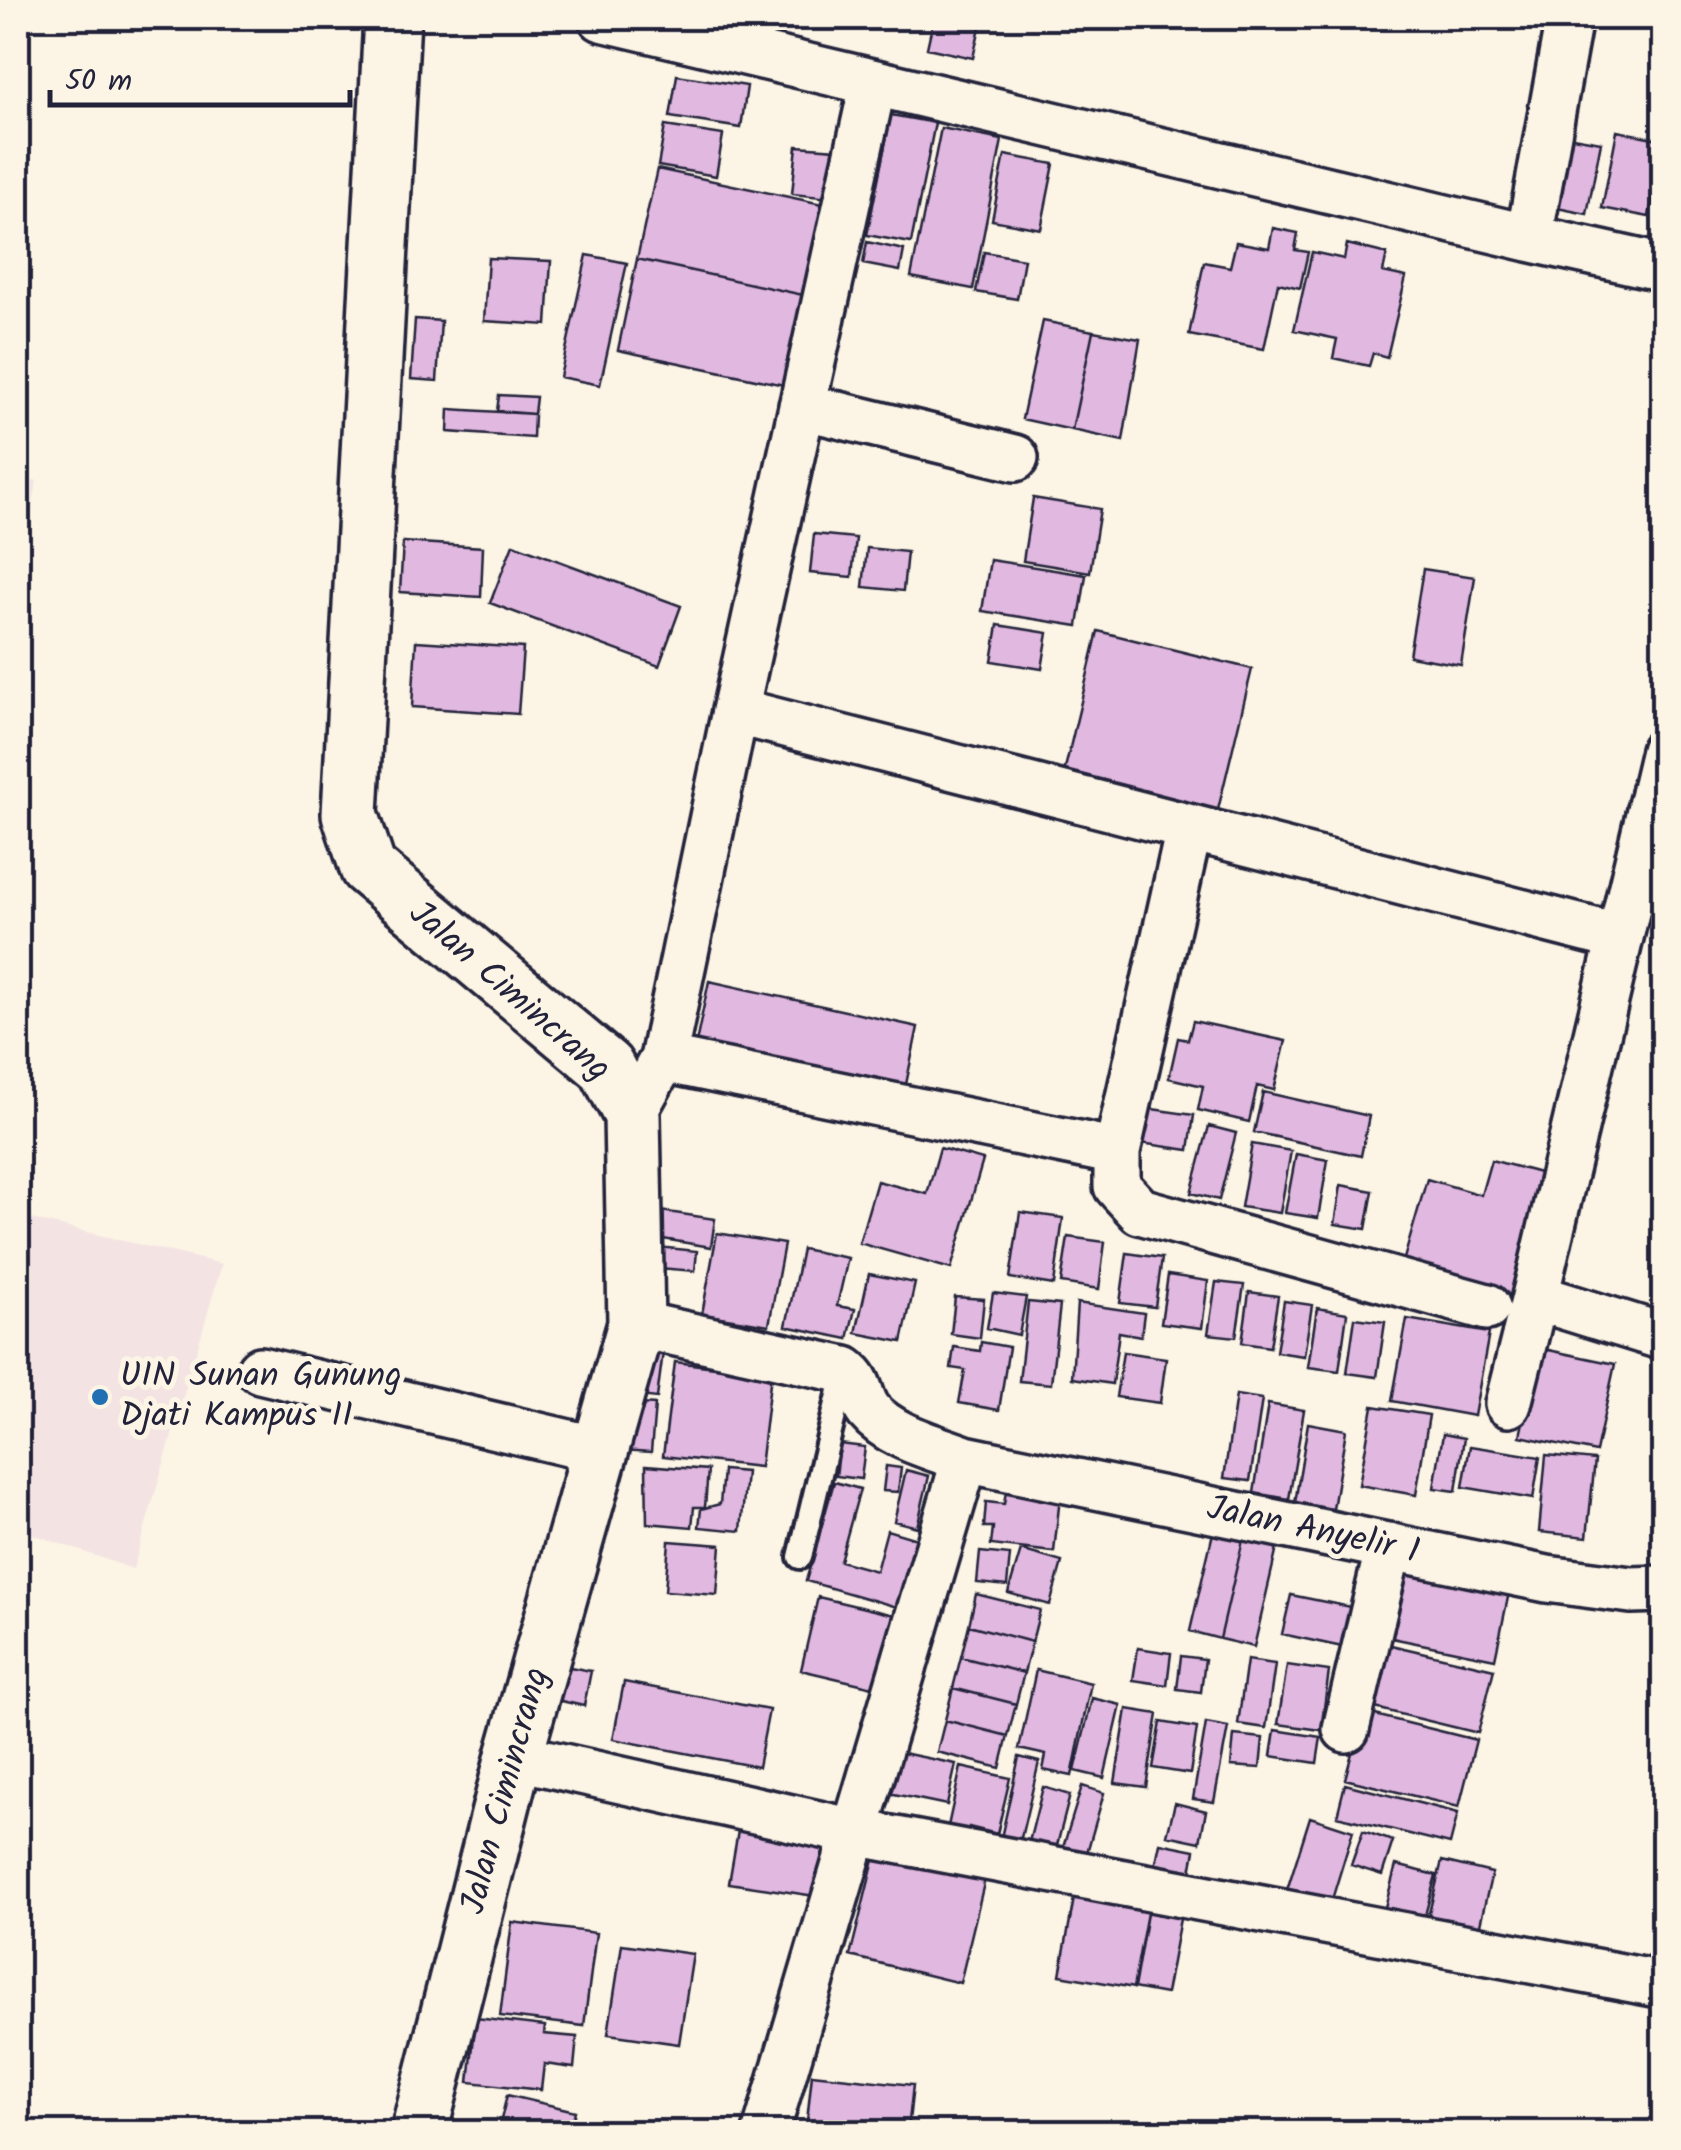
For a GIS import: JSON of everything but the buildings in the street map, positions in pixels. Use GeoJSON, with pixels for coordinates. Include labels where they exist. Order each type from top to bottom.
{"type":"FeatureCollection","features":[{"type":"Feature","properties":{"kind":"main road","name":"Jalan Cimincrang"},"geometry":{"type":"LineString","coordinates":[[392,18],[350,814],[368,868],[606,1067],[632,1115],[636,1324],[514,1756],[419,2132]]}},
{"type":"Feature","properties":{"kind":"street"},"geometry":{"type":"LineString","coordinates":[[602,18],[1664,268]]}},
{"type":"Feature","properties":{"kind":"street"},"geometry":{"type":"LineString","coordinates":[[1529,238],[1569,18]]}},
{"type":"Feature","properties":{"kind":"street"},"geometry":{"type":"LineString","coordinates":[[632,1115],[664,1059],[734,711],[873,84]]}},
{"type":"Feature","properties":{"kind":"street"},"geometry":{"type":"LineString","coordinates":[[802,406],[1015,458]]}},
{"type":"Feature","properties":{"kind":"street"},"geometry":{"type":"LineString","coordinates":[[734,711],[1617,937]]}},
{"type":"Feature","properties":{"kind":"street"},"geometry":{"type":"LineString","coordinates":[[1508,1404],[1664,750]]}},
{"type":"Feature","properties":{"kind":"street"},"geometry":{"type":"LineString","coordinates":[[1188,829],[1117,1152],[1117,1186],[1140,1211],[1487,1307]]}},
{"type":"Feature","properties":{"kind":"street"},"geometry":{"type":"LineString","coordinates":[[664,1059],[1117,1152]]}},
{"type":"Feature","properties":{"kind":"street"},"geometry":{"type":"LineString","coordinates":[[1535,1296],[1664,1337]]}},
{"type":"Feature","properties":{"kind":"street"},"geometry":{"type":"LineString","coordinates":[[636,1324],[845,1370]]}},
{"type":"Feature","properties":{"kind":"street"},"geometry":{"type":"LineString","coordinates":[[260,1370],[598,1450]]}},
{"type":"Feature","properties":{"kind":"street","name":"Jalan Anyelir 1"},"geometry":{"type":"LineString","coordinates":[[845,1370],[857,1378],[868,1410],[892,1430],[964,1459],[1547,1579],[1630,1590],[1664,1588]]}},
{"type":"Feature","properties":{"kind":"street"},"geometry":{"type":"LineString","coordinates":[[766,2132],[964,1459]]}},
{"type":"Feature","properties":{"kind":"street"},"geometry":{"type":"LineString","coordinates":[[1346,1729],[1389,1546]]}},
{"type":"Feature","properties":{"kind":"street"},"geometry":{"type":"LineString","coordinates":[[514,1756],[854,1832],[1664,1985]]}},
{"type":"Feature","properties":{"kind":"lane"},"geometry":{"type":"LineString","coordinates":[[800,1557],[845,1370]]}},
{"type":"Feature","properties":{"kind":"shaded area"},"geometry":{"type":"Polygon","coordinates":[[[18,475],[37,481],[18,591],[18,475]]]}},
{"type":"Feature","properties":{"kind":"shaded area","name":"UIN Sunan Gunung Djati Kampus II"},"geometry":{"type":"Polygon","coordinates":[[[18,1216],[222,1264],[133,1569],[18,1529],[18,1216]]]}},
{"type":"Feature","properties":{"kind":"place","name":"UIN Sunan Gunung Djati Kampus II"},"geometry":{"type":"Point","coordinates":[100,1397]}}]}
